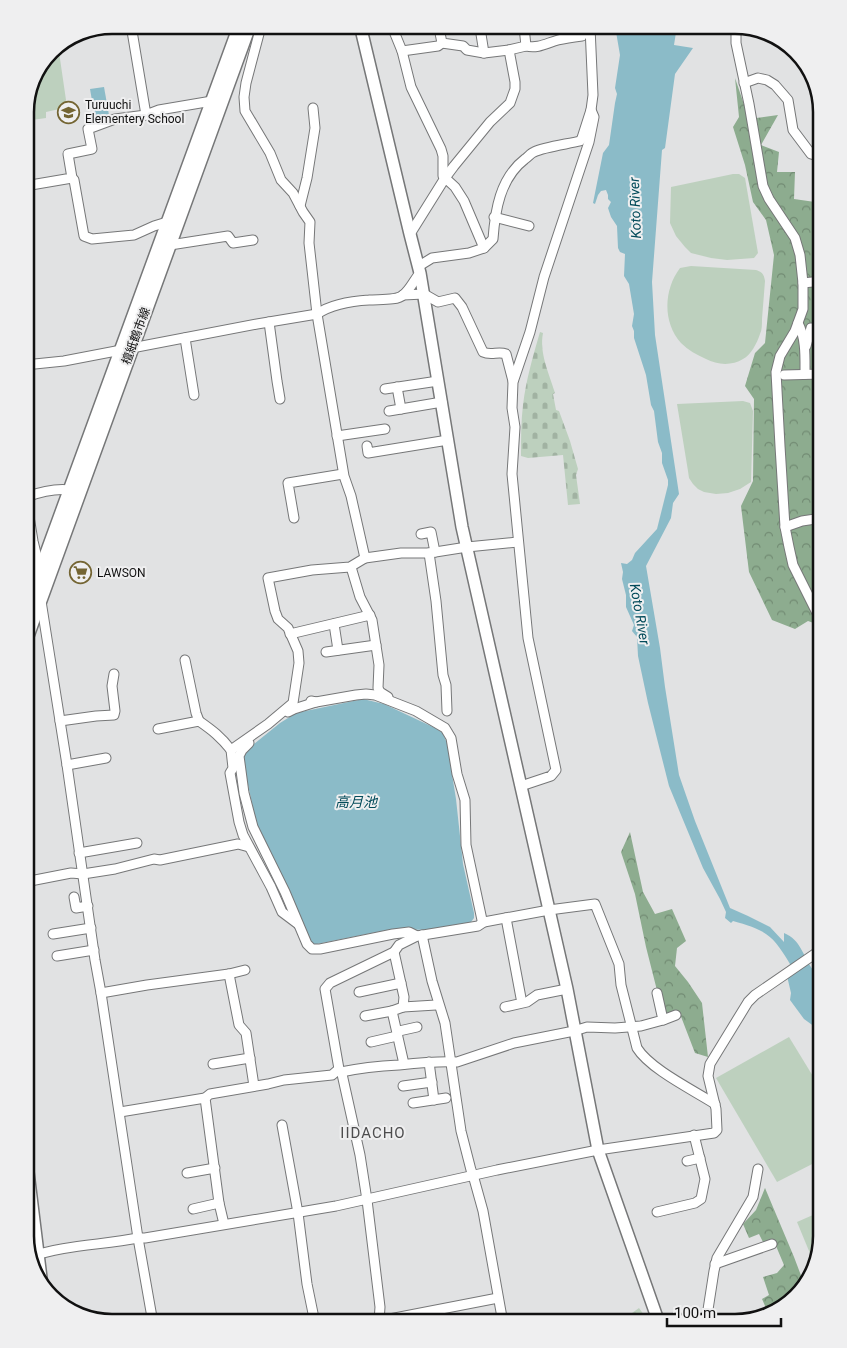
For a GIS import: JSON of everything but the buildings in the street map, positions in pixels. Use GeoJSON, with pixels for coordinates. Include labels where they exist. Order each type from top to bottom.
{"type":"FeatureCollection","features":[{"type":"Feature","properties":{"kind":"main road","name":"檀紙鶴市線"},"geometry":{"type":"LineString","coordinates":[[34,617],[126,349],[167,222],[237,34]]}},
{"type":"Feature","properties":{"kind":"main road","name":"檀紙鶴市線"},"geometry":{"type":"LineString","coordinates":[[34,587],[126,349],[170,245],[247,34]]}},
{"type":"Feature","properties":{"kind":"street"},"geometry":{"type":"LineString","coordinates":[[132,34],[146,115]]}},
{"type":"Feature","properties":{"kind":"street"},"geometry":{"type":"LineString","coordinates":[[259,34],[246,83],[245,111],[270,153],[281,180],[293,193],[310,222],[309,243],[317,314],[343,474],[351,496],[365,558]]}},
{"type":"Feature","properties":{"kind":"street"},"geometry":{"type":"LineString","coordinates":[[362,34],[419,270],[462,527],[549,910],[598,1150],[656,1314]]}},
{"type":"Feature","properties":{"kind":"street"},"geometry":{"type":"LineString","coordinates":[[395,34],[402,51],[411,87],[441,149],[443,176],[455,187],[464,201],[484,248]]}},
{"type":"Feature","properties":{"kind":"street"},"geometry":{"type":"LineString","coordinates":[[440,34],[442,44]]}},
{"type":"Feature","properties":{"kind":"street"},"geometry":{"type":"LineString","coordinates":[[481,34],[484,53]]}},
{"type":"Feature","properties":{"kind":"street"},"geometry":{"type":"LineString","coordinates":[[525,34],[526,46]]}},
{"type":"Feature","properties":{"kind":"street"},"geometry":{"type":"LineString","coordinates":[[402,51],[442,44],[463,46],[467,50],[484,53],[526,46],[532,48],[582,36],[583,34]]}},
{"type":"Feature","properties":{"kind":"street"},"geometry":{"type":"LineString","coordinates":[[403,295],[419,270],[432,258],[469,253],[484,248],[493,240],[494,217],[500,194],[509,177],[520,163],[534,152],[580,141],[591,110],[593,95],[590,34]]}},
{"type":"Feature","properties":{"kind":"street"},"geometry":{"type":"LineString","coordinates":[[736,34],[763,186],[769,199],[795,238],[800,255],[803,309],[795,331],[780,356],[776,372],[785,527],[793,565],[813,605]]}},
{"type":"Feature","properties":{"kind":"street"},"geometry":{"type":"LineString","coordinates":[[410,234],[445,178],[490,122],[510,104],[513,98],[515,82],[509,50]]}},
{"type":"Feature","properties":{"kind":"street"},"geometry":{"type":"LineString","coordinates":[[744,83],[758,78],[774,84],[788,100],[793,130],[813,155]]}},
{"type":"Feature","properties":{"kind":"street"},"geometry":{"type":"LineString","coordinates":[[167,222],[134,235],[92,239],[84,236],[68,154],[92,149],[88,129],[115,119],[146,115],[159,110],[212,101]]}},
{"type":"Feature","properties":{"kind":"street"},"geometry":{"type":"LineString","coordinates":[[300,206],[307,178],[315,128],[313,108]]}},
{"type":"Feature","properties":{"kind":"street"},"geometry":{"type":"LineString","coordinates":[[513,382],[530,332],[544,277],[589,142],[594,117],[591,110]]}},
{"type":"Feature","properties":{"kind":"street"},"geometry":{"type":"LineString","coordinates":[[34,184],[72,178]]}},
{"type":"Feature","properties":{"kind":"street"},"geometry":{"type":"LineString","coordinates":[[494,217],[529,226]]}},
{"type":"Feature","properties":{"kind":"street"},"geometry":{"type":"LineString","coordinates":[[170,245],[228,236],[233,243],[253,240]]}},
{"type":"Feature","properties":{"kind":"street"},"geometry":{"type":"LineString","coordinates":[[803,283],[813,282]]}},
{"type":"Feature","properties":{"kind":"street"},"geometry":{"type":"LineString","coordinates":[[34,364],[64,361],[317,314],[335,305],[400,297],[403,295],[424,294],[438,302],[455,298],[462,307],[483,352],[486,354],[503,352],[506,354],[513,382],[512,408],[515,427],[512,474],[528,638],[556,770],[551,776],[521,786]]}},
{"type":"Feature","properties":{"kind":"street"},"geometry":{"type":"LineString","coordinates":[[269,322],[280,399]]}},
{"type":"Feature","properties":{"kind":"street"},"geometry":{"type":"LineString","coordinates":[[798,322],[802,330],[805,349],[805,374]]}},
{"type":"Feature","properties":{"kind":"street"},"geometry":{"type":"LineString","coordinates":[[805,349],[811,328],[813,328]]}},
{"type":"Feature","properties":{"kind":"street"},"geometry":{"type":"LineString","coordinates":[[185,338],[194,395]]}},
{"type":"Feature","properties":{"kind":"street"},"geometry":{"type":"LineString","coordinates":[[784,375],[813,374]]}},
{"type":"Feature","properties":{"kind":"street"},"geometry":{"type":"LineString","coordinates":[[385,389],[438,381]]}},
{"type":"Feature","properties":{"kind":"street"},"geometry":{"type":"LineString","coordinates":[[397,387],[401,409]]}},
{"type":"Feature","properties":{"kind":"street"},"geometry":{"type":"LineString","coordinates":[[388,411],[442,402]]}},
{"type":"Feature","properties":{"kind":"street"},"geometry":{"type":"LineString","coordinates":[[337,436],[385,428]]}},
{"type":"Feature","properties":{"kind":"street"},"geometry":{"type":"LineString","coordinates":[[367,446],[368,453],[448,440]]}},
{"type":"Feature","properties":{"kind":"street"},"geometry":{"type":"LineString","coordinates":[[294,518],[288,483],[343,474]]}},
{"type":"Feature","properties":{"kind":"street"},"geometry":{"type":"LineString","coordinates":[[34,496],[50,491],[70,490]]}},
{"type":"Feature","properties":{"kind":"street"},"geometry":{"type":"LineString","coordinates":[[785,527],[813,519]]}},
{"type":"Feature","properties":{"kind":"street"},"geometry":{"type":"LineString","coordinates":[[421,534],[430,532],[447,710]]}},
{"type":"Feature","properties":{"kind":"street"},"geometry":{"type":"LineString","coordinates":[[293,703],[299,663],[298,651],[288,628],[278,619],[268,578],[312,570],[351,566],[365,558],[401,553],[432,553],[466,546],[518,542]]}},
{"type":"Feature","properties":{"kind":"street"},"geometry":{"type":"LineString","coordinates":[[34,545],[40,571],[40,599],[102,993],[138,1238],[151,1314]]}},
{"type":"Feature","properties":{"kind":"street"},"geometry":{"type":"LineString","coordinates":[[351,566],[360,597],[372,620],[379,665],[378,688],[380,692],[393,701]]}},
{"type":"Feature","properties":{"kind":"street"},"geometry":{"type":"LineString","coordinates":[[290,634],[370,615]]}},
{"type":"Feature","properties":{"kind":"street"},"geometry":{"type":"LineString","coordinates":[[334,624],[338,650]]}},
{"type":"Feature","properties":{"kind":"street"},"geometry":{"type":"LineString","coordinates":[[326,652],[376,645]]}},
{"type":"Feature","properties":{"kind":"street"},"geometry":{"type":"LineString","coordinates":[[185,660],[198,721],[214,731],[230,750],[233,768],[230,774],[243,835],[282,912],[298,924]]}},
{"type":"Feature","properties":{"kind":"street"},"geometry":{"type":"LineString","coordinates":[[60,721],[114,715],[112,686],[114,674]]}},
{"type":"Feature","properties":{"kind":"street"},"geometry":{"type":"LineString","coordinates":[[230,750],[294,708],[316,702],[366,694],[393,701],[438,723],[445,728],[451,738],[457,774],[465,800],[466,845],[484,922]]}},
{"type":"Feature","properties":{"kind":"street"},"geometry":{"type":"LineString","coordinates":[[316,702],[310,700],[293,703],[242,750],[239,756],[244,793],[253,827],[285,892],[307,944],[312,948],[320,949],[409,932],[419,936]]}},
{"type":"Feature","properties":{"kind":"street"},"geometry":{"type":"LineString","coordinates":[[158,729],[198,721]]}},
{"type":"Feature","properties":{"kind":"street"},"geometry":{"type":"LineString","coordinates":[[67,765],[106,758]]}},
{"type":"Feature","properties":{"kind":"street"},"geometry":{"type":"LineString","coordinates":[[79,853],[114,842],[137,843]]}},
{"type":"Feature","properties":{"kind":"street"},"geometry":{"type":"LineString","coordinates":[[34,880],[71,873],[83,874],[115,869],[154,859],[160,860],[238,844],[249,847]]}},
{"type":"Feature","properties":{"kind":"street"},"geometry":{"type":"LineString","coordinates":[[74,897],[76,908],[88,906]]}},
{"type":"Feature","properties":{"kind":"street"},"geometry":{"type":"LineString","coordinates":[[379,1314],[380,1307],[360,1155],[340,1070],[325,989],[330,983],[394,952],[399,945],[419,936],[478,926],[484,922],[549,910],[595,904],[619,964],[621,985],[637,1048],[652,1064],[714,1104]]}},
{"type":"Feature","properties":{"kind":"street"},"geometry":{"type":"LineString","coordinates":[[506,918],[517,960],[521,998]]}},
{"type":"Feature","properties":{"kind":"street"},"geometry":{"type":"LineString","coordinates":[[53,934],[91,928]]}},
{"type":"Feature","properties":{"kind":"street"},"geometry":{"type":"LineString","coordinates":[[419,936],[445,1023],[461,1131],[483,1211],[502,1314]]}},
{"type":"Feature","properties":{"kind":"street"},"geometry":{"type":"LineString","coordinates":[[57,956],[94,950]]}},
{"type":"Feature","properties":{"kind":"street"},"geometry":{"type":"LineString","coordinates":[[394,952],[404,997],[403,1007]]}},
{"type":"Feature","properties":{"kind":"street"},"geometry":{"type":"LineString","coordinates":[[36,1256],[75,1247],[145,1238],[298,1213],[598,1150],[714,1132],[717,1130],[708,1076],[710,1064],[748,1002],[755,995],[813,955]]}},
{"type":"Feature","properties":{"kind":"street"},"geometry":{"type":"LineString","coordinates":[[102,993],[245,970]]}},
{"type":"Feature","properties":{"kind":"street"},"geometry":{"type":"LineString","coordinates":[[229,974],[239,1025],[246,1033],[254,1086]]}},
{"type":"Feature","properties":{"kind":"street"},"geometry":{"type":"LineString","coordinates":[[358,992],[401,983]]}},
{"type":"Feature","properties":{"kind":"street"},"geometry":{"type":"LineString","coordinates":[[505,1007],[527,1002],[537,995],[566,989]]}},
{"type":"Feature","properties":{"kind":"street"},"geometry":{"type":"LineString","coordinates":[[657,993],[663,1020]]}},
{"type":"Feature","properties":{"kind":"street"},"geometry":{"type":"LineString","coordinates":[[365,1016],[403,1007],[436,1006]]}},
{"type":"Feature","properties":{"kind":"street"},"geometry":{"type":"LineString","coordinates":[[392,1011],[404,1064]]}},
{"type":"Feature","properties":{"kind":"street"},"geometry":{"type":"LineString","coordinates":[[120,1112],[205,1098],[210,1094],[284,1080],[332,1075],[340,1070],[429,1062],[457,1062],[514,1043],[586,1027],[615,1028],[641,1026],[676,1015]]}},
{"type":"Feature","properties":{"kind":"street"},"geometry":{"type":"LineString","coordinates":[[370,1042],[397,1036],[400,1031],[417,1027]]}},
{"type":"Feature","properties":{"kind":"street"},"geometry":{"type":"LineString","coordinates":[[213,1064],[250,1058]]}},
{"type":"Feature","properties":{"kind":"street"},"geometry":{"type":"LineString","coordinates":[[429,1062],[434,1100]]}},
{"type":"Feature","properties":{"kind":"street"},"geometry":{"type":"LineString","coordinates":[[403,1086],[432,1082]]}},
{"type":"Feature","properties":{"kind":"street"},"geometry":{"type":"LineString","coordinates":[[205,1098],[219,1203],[224,1224]]}},
{"type":"Feature","properties":{"kind":"street"},"geometry":{"type":"LineString","coordinates":[[412,1103],[446,1098]]}},
{"type":"Feature","properties":{"kind":"street"},"geometry":{"type":"LineString","coordinates":[[282,1126],[298,1213],[307,1284],[313,1314]]}},
{"type":"Feature","properties":{"kind":"street"},"geometry":{"type":"LineString","coordinates":[[663,1213],[695,1203],[704,1198],[705,1179],[694,1135]]}},
{"type":"Feature","properties":{"kind":"street"},"geometry":{"type":"LineString","coordinates":[[687,1161],[700,1158]]}},
{"type":"Feature","properties":{"kind":"street"},"geometry":{"type":"LineString","coordinates":[[187,1173],[214,1168]]}},
{"type":"Feature","properties":{"kind":"street"},"geometry":{"type":"LineString","coordinates":[[707,1314],[717,1258],[754,1197],[758,1169]]}},
{"type":"Feature","properties":{"kind":"street"},"geometry":{"type":"LineString","coordinates":[[193,1208],[219,1203]]}},
{"type":"Feature","properties":{"kind":"street"},"geometry":{"type":"LineString","coordinates":[[716,1264],[772,1244]]}},
{"type":"Feature","properties":{"kind":"street"},"geometry":{"type":"LineString","coordinates":[[418,1314],[498,1298]]}},
{"type":"Feature","properties":{"kind":"green space"},"geometry":{"type":"Polygon","coordinates":[[[59,54],[66,100],[64,108],[46,112],[46,118],[34,120],[36,92],[42,77],[59,54]]]}},
{"type":"Feature","properties":{"kind":"green space"},"geometry":{"type":"Polygon","coordinates":[[[735,78],[749,119],[778,115],[761,145],[779,152],[777,172],[795,172],[794,199],[813,202],[813,623],[808,621],[795,629],[772,620],[749,572],[741,506],[753,481],[754,399],[745,386],[755,353],[765,343],[774,255],[766,220],[753,202],[745,165],[733,127],[739,117],[735,78]]]}},
{"type":"Feature","properties":{"kind":"green space"},"geometry":{"type":"Polygon","coordinates":[[[739,174],[745,178],[758,253],[754,258],[727,260],[691,253],[676,236],[670,223],[671,187],[739,174]]]}},
{"type":"Feature","properties":{"kind":"green space"},"geometry":{"type":"Polygon","coordinates":[[[691,266],[756,270],[763,275],[765,281],[761,331],[749,355],[743,359],[729,364],[710,361],[687,348],[675,335],[668,316],[668,295],[680,268],[691,266]]]}},
{"type":"Feature","properties":{"kind":"green space"},"geometry":{"type":"Polygon","coordinates":[[[540,332],[543,333],[543,356],[555,393],[553,394],[556,410],[559,411],[578,469],[576,475],[580,504],[568,505],[563,455],[528,458],[521,456],[521,424],[524,396],[540,332]]]}},
{"type":"Feature","properties":{"kind":"green space"},"geometry":{"type":"Polygon","coordinates":[[[743,401],[750,403],[753,411],[751,482],[740,489],[728,493],[704,492],[698,489],[689,478],[677,404],[743,401]]]}},
{"type":"Feature","properties":{"kind":"green space"},"geometry":{"type":"Polygon","coordinates":[[[630,832],[643,892],[655,914],[672,909],[686,941],[677,948],[675,966],[702,1003],[708,1057],[695,1053],[680,1014],[664,1018],[635,894],[621,852],[630,832]]]}},
{"type":"Feature","properties":{"kind":"green space"},"geometry":{"type":"Polygon","coordinates":[[[789,1037],[813,1076],[813,1164],[777,1182],[716,1078],[789,1037]]]}},
{"type":"Feature","properties":{"kind":"green space"},"geometry":{"type":"Polygon","coordinates":[[[765,1188],[802,1277],[787,1295],[766,1308],[762,1299],[769,1295],[763,1277],[777,1273],[784,1265],[776,1246],[764,1244],[759,1234],[749,1238],[743,1224],[756,1210],[765,1188]]]}},
{"type":"Feature","properties":{"kind":"green space"},"geometry":{"type":"Polygon","coordinates":[[[813,1215],[811,1256],[797,1222],[813,1215]]]}},
{"type":"Feature","properties":{"kind":"green space"},"geometry":{"type":"Polygon","coordinates":[[[639,1308],[643,1314],[631,1314],[639,1308]]]}},
{"type":"Feature","properties":{"kind":"water","name":"Koto River"},"geometry":{"type":"Polygon","coordinates":[[[616,34],[676,34],[674,45],[693,48],[675,74],[665,148],[662,150],[652,282],[655,335],[679,494],[673,503],[671,518],[646,566],[679,775],[695,821],[730,908],[770,927],[784,942],[784,933],[790,936],[798,944],[813,970],[813,1026],[804,1019],[790,1000],[791,993],[787,976],[790,964],[779,946],[761,931],[733,921],[731,923],[725,918],[726,912],[703,868],[669,786],[648,703],[638,656],[637,637],[632,631],[634,625],[626,607],[621,563],[627,564],[632,560],[635,553],[657,529],[668,480],[662,463],[662,453],[658,442],[654,411],[651,405],[646,375],[634,338],[632,326],[634,314],[629,284],[624,276],[625,254],[620,252],[618,248],[617,226],[608,208],[611,202],[608,199],[606,190],[601,191],[595,204],[593,203],[603,153],[609,145],[617,94],[615,88],[620,55],[616,34]]]}},
{"type":"Feature","properties":{"kind":"water"},"geometry":{"type":"Polygon","coordinates":[[[104,87],[109,115],[95,118],[90,89],[104,87]]]}},
{"type":"Feature","properties":{"kind":"water","name":"高月池"},"geometry":{"type":"Polygon","coordinates":[[[363,699],[384,704],[442,732],[447,743],[456,799],[463,864],[474,918],[466,925],[428,930],[392,929],[312,945],[257,826],[243,762],[244,752],[280,723],[296,713],[363,699]]]}},
{"type":"Feature","properties":{"kind":"place","name":"Turuuchi Elementery School"},"geometry":{"type":"Point","coordinates":[69,112]}},
{"type":"Feature","properties":{"kind":"place","name":"LAWSON"},"geometry":{"type":"Point","coordinates":[81,573]}},
{"type":"Feature","properties":{"kind":"district","name":"IIDACHO"},"geometry":{"type":"Point","coordinates":[373,1133]}}]}
